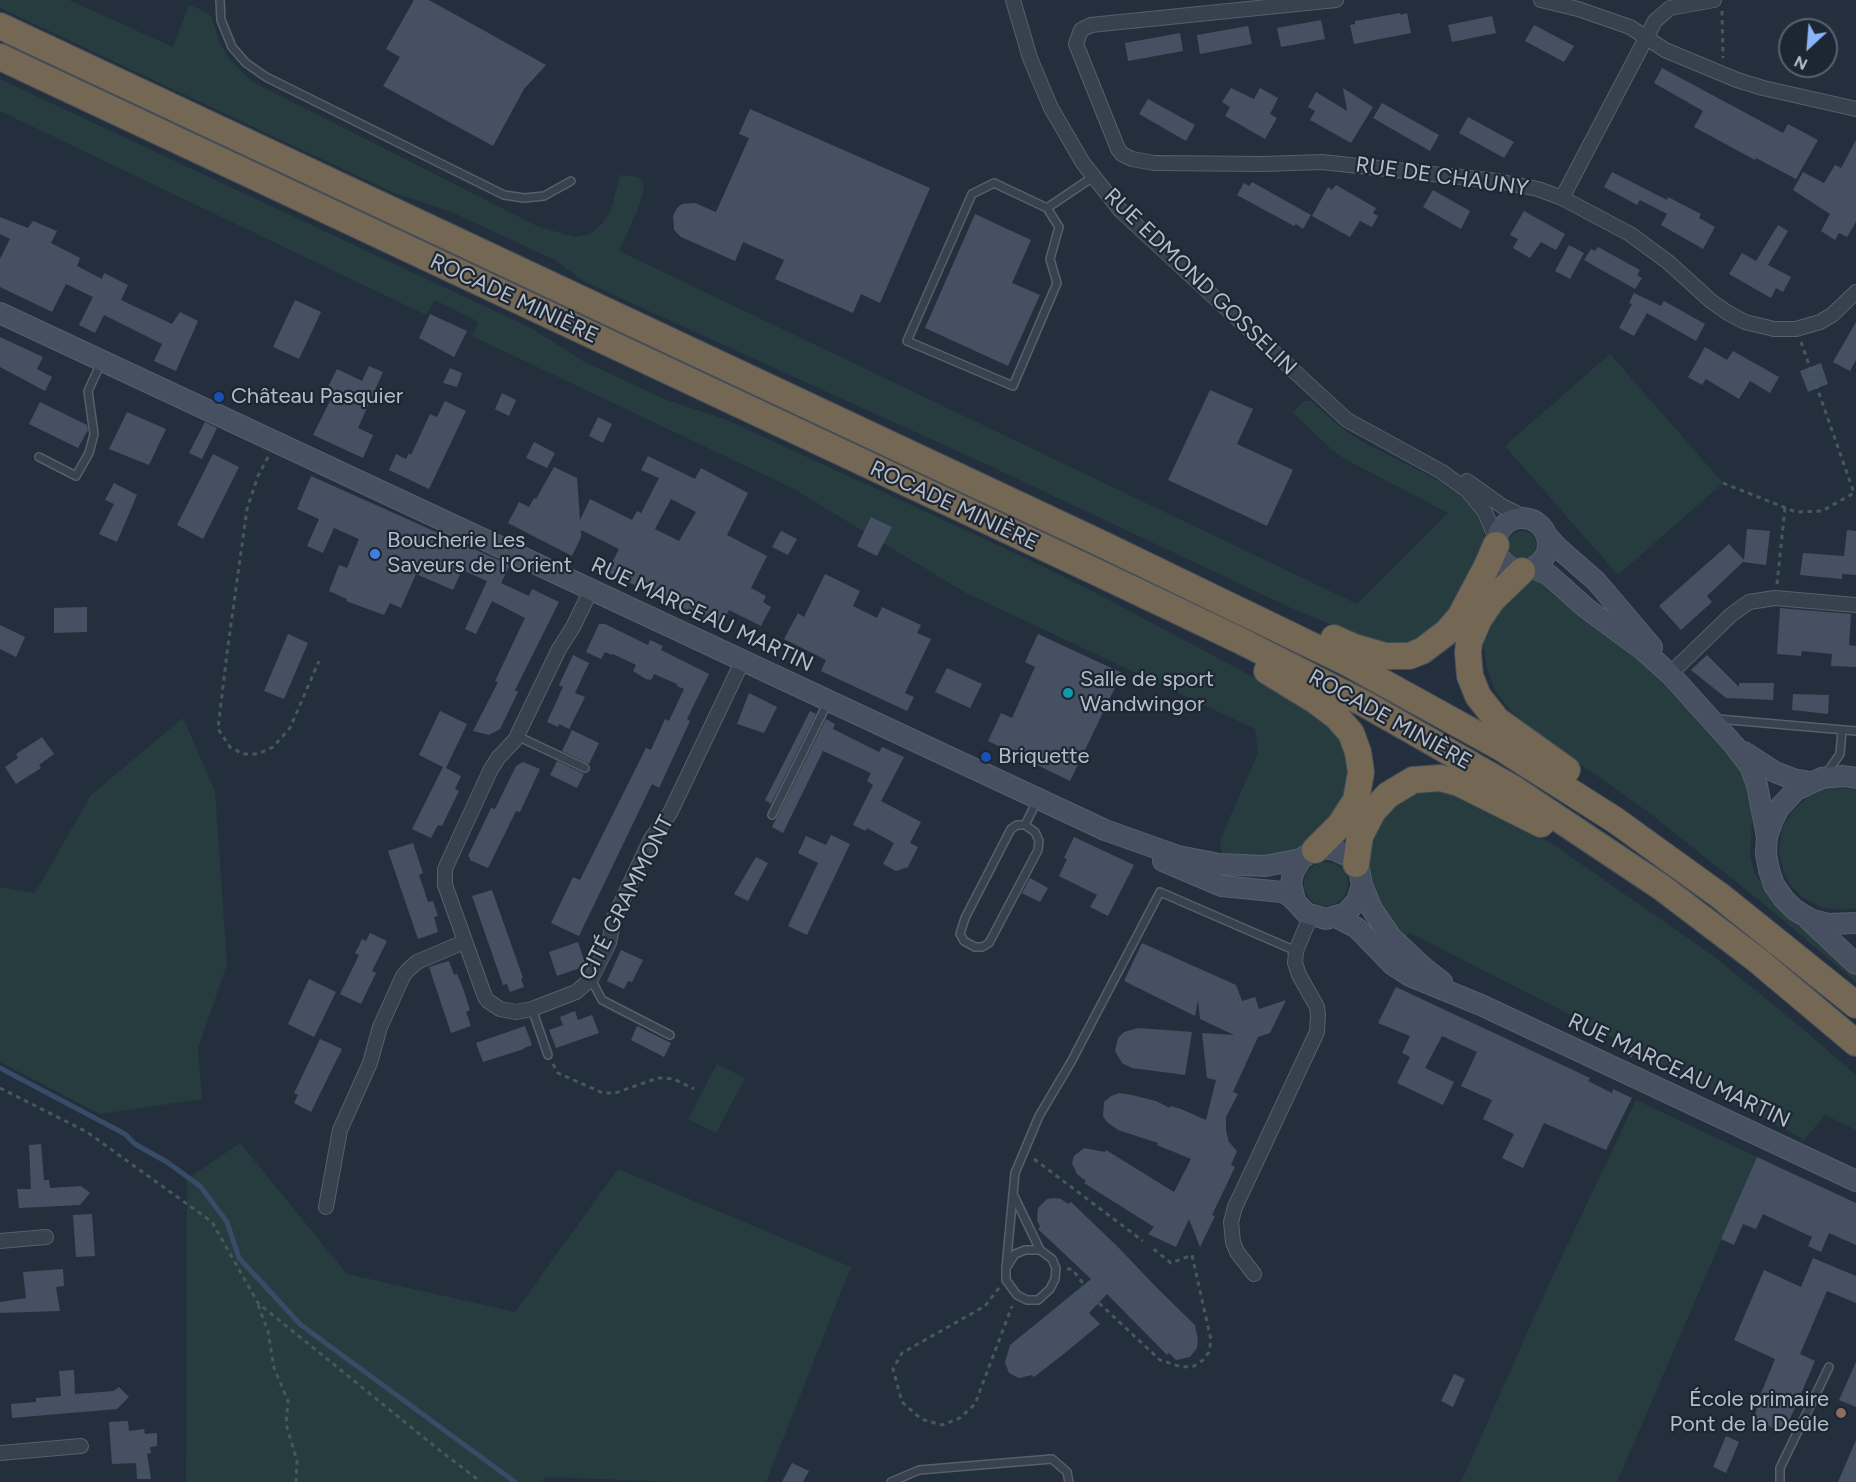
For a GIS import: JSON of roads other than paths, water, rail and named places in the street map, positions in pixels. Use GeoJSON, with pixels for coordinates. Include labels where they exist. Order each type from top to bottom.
{"type":"FeatureCollection","features":[{"type":"Feature","properties":{"kind":"highway","name":"ROCADE MINIÈRE"},"geometry":{"type":"LineString","coordinates":[[0,26],[1100,543],[1348,663],[1500,747],[1622,826],[1760,927],[1856,1005]]}},
{"type":"Feature","properties":{"kind":"highway","name":"ROCADE MINIÈRE"},"geometry":{"type":"LineString","coordinates":[[0,57],[1092,570],[1276,658],[1390,717],[1531,800],[1661,886],[1756,959],[1856,1043]]}},
{"type":"Feature","properties":{"kind":"highway"},"geometry":{"type":"LineString","coordinates":[[1100,543],[1202,576],[1354,647],[1385,656],[1399,657],[1422,651],[1455,623],[1464,611],[1487,566],[1496,542]]}},
{"type":"Feature","properties":{"kind":"highway"},"geometry":{"type":"LineString","coordinates":[[1527,569],[1485,610],[1469,642],[1467,664],[1474,688],[1483,704],[1512,732],[1684,855],[1760,927]]}},
{"type":"Feature","properties":{"kind":"highway"},"geometry":{"type":"LineString","coordinates":[[1092,570],[1292,686],[1329,710],[1351,733],[1358,752],[1361,772],[1358,791],[1347,815],[1308,855]]}},
{"type":"Feature","properties":{"kind":"highway"},"geometry":{"type":"LineString","coordinates":[[1359,875],[1360,836],[1368,819],[1380,803],[1405,783],[1422,778],[1440,778],[1479,792],[1603,861],[1661,886]]}},
{"type":"Feature","properties":{"kind":"street","name":"RUE EDMOND GOSSELIN"},"geometry":{"type":"LineString","coordinates":[[1013,0],[1030,58],[1048,101],[1065,133],[1093,177],[1132,222],[1341,416],[1360,429],[1442,472],[1470,482],[1502,506],[1526,518]]}},
{"type":"Feature","properties":{"kind":"street","name":"RUE DE CHAUNY"},"geometry":{"type":"LineString","coordinates":[[1336,0],[1085,27],[1076,40],[1077,48],[1118,149],[1132,159],[1154,163],[1322,162],[1497,181],[1538,189],[1607,220],[1643,243],[1728,313],[1745,322],[1766,328],[1796,328],[1826,319],[1856,292]]}},
{"type":"Feature","properties":{"kind":"street"},"geometry":{"type":"LineString","coordinates":[[1540,0],[1578,9],[1620,23],[1665,50],[1723,75],[1762,87],[1856,109]]}},
{"type":"Feature","properties":{"kind":"street"},"geometry":{"type":"LineString","coordinates":[[1562,198],[1655,21],[1670,8],[1718,5]]}},
{"type":"Feature","properties":{"kind":"street","name":"RUE MARCEAU MARTIN"},"geometry":{"type":"LineString","coordinates":[[0,313],[1038,798],[1202,879],[1232,888],[1275,891],[1296,900],[1302,909],[1311,915],[1326,919],[1336,917],[1350,923],[1401,971],[1481,1005],[1856,1181]]}},
{"type":"Feature","properties":{"kind":"street","name":"RUE EDMOND GOSSELIN"},"geometry":{"type":"LineString","coordinates":[[1442,472],[1467,490],[1481,504],[1490,520],[1496,542]]}},
{"type":"Feature","properties":{"kind":"street"},"geometry":{"type":"LineString","coordinates":[[1670,674],[1648,642],[1610,597],[1557,547],[1537,522],[1526,518],[1514,519],[1506,523],[1499,532],[1496,542],[1497,553],[1503,563],[1510,568],[1527,569],[1549,575],[1577,601],[1637,645],[1670,674],[1734,745],[1750,766],[1757,785],[1767,837],[1766,854],[1771,878],[1784,899],[1856,964]]}},
{"type":"Feature","properties":{"kind":"street"},"geometry":{"type":"LineString","coordinates":[[1527,569],[1545,556],[1548,548],[1546,535]]}},
{"type":"Feature","properties":{"kind":"street","name":"CITÉ GRAMMONT"},"geometry":{"type":"LineString","coordinates":[[591,590],[512,745],[498,758],[490,771],[444,869],[445,885],[464,942],[488,1001],[507,1011],[532,1009],[576,992],[591,979],[609,943],[614,918],[651,839],[670,813],[743,660]]}},
{"type":"Feature","properties":{"kind":"street"},"geometry":{"type":"LineString","coordinates":[[1670,674],[1742,607],[1757,600],[1775,598],[1856,605]]}},
{"type":"Feature","properties":{"kind":"street"},"geometry":{"type":"LineString","coordinates":[[1734,745],[1759,764],[1793,779],[1816,780],[1843,776],[1856,778]]}},
{"type":"Feature","properties":{"kind":"street"},"geometry":{"type":"LineString","coordinates":[[1767,837],[1779,808],[1796,790],[1816,780]]}},
{"type":"Feature","properties":{"kind":"street","name":"RUE MARCEAU MARTIN"},"geometry":{"type":"LineString","coordinates":[[1105,830],[1178,856],[1219,864],[1265,866],[1335,849],[1349,856],[1376,917],[1399,946],[1434,977],[1481,1005]]}},
{"type":"Feature","properties":{"kind":"street"},"geometry":{"type":"LineString","coordinates":[[1296,900],[1292,890],[1292,879],[1295,868],[1308,855]]}},
{"type":"Feature","properties":{"kind":"street"},"geometry":{"type":"LineString","coordinates":[[1336,917],[1346,913],[1354,906],[1359,896],[1359,875]]}},
{"type":"Feature","properties":{"kind":"street"},"geometry":{"type":"LineString","coordinates":[[1802,914],[1828,924],[1856,923]]}},
{"type":"Feature","properties":{"kind":"street"},"geometry":{"type":"LineString","coordinates":[[1254,1274],[1237,1252],[1231,1230],[1232,1215],[1313,1041],[1318,1024],[1317,1006],[1296,968],[1296,951],[1311,915]]}},
{"type":"Feature","properties":{"kind":"street"},"geometry":{"type":"LineString","coordinates":[[326,1207],[340,1130],[370,1063],[380,1027],[404,976],[417,962],[464,942]]}},
{"type":"Feature","properties":{"kind":"street"},"geometry":{"type":"LineString","coordinates":[[0,1241],[46,1237]]}},
{"type":"Feature","properties":{"kind":"street"},"geometry":{"type":"LineString","coordinates":[[0,1454],[81,1446]]}},
{"type":"Feature","properties":{"kind":"lane"},"geometry":{"type":"LineString","coordinates":[[220,0],[221,20],[232,47],[246,63],[266,77],[504,195],[524,198],[544,196],[571,181]]}},
{"type":"Feature","properties":{"kind":"lane"},"geometry":{"type":"LineString","coordinates":[[1047,208],[1093,177]]}},
{"type":"Feature","properties":{"kind":"lane"},"geometry":{"type":"LineString","coordinates":[[994,183],[1047,208],[1059,227],[1050,259],[1057,283],[1013,386],[907,341],[972,194],[994,183]]}},
{"type":"Feature","properties":{"kind":"lane"},"geometry":{"type":"LineString","coordinates":[[39,457],[76,476],[89,453],[94,434],[88,391],[102,361]]}},
{"type":"Feature","properties":{"kind":"lane","name":"RUE MARCEAU MARTIN"},"geometry":{"type":"LineString","coordinates":[[772,815],[829,700]]}},
{"type":"Feature","properties":{"kind":"lane"},"geometry":{"type":"LineString","coordinates":[[1711,719],[1856,731]]}},
{"type":"Feature","properties":{"kind":"lane"},"geometry":{"type":"LineString","coordinates":[[1816,780],[1837,760],[1842,730]]}},
{"type":"Feature","properties":{"kind":"lane"},"geometry":{"type":"LineString","coordinates":[[517,736],[585,768]]}},
{"type":"Feature","properties":{"kind":"lane"},"geometry":{"type":"LineString","coordinates":[[1025,825],[1038,798]]}},
{"type":"Feature","properties":{"kind":"lane"},"geometry":{"type":"LineString","coordinates":[[1017,825],[1025,825],[1035,831],[1039,841],[1038,850],[989,943],[982,947],[975,947],[964,941],[960,934],[964,918],[1011,829],[1017,825]]}},
{"type":"Feature","properties":{"kind":"lane"},"geometry":{"type":"LineString","coordinates":[[1013,1194],[1040,1250],[1053,1259],[1056,1268],[1050,1289],[1038,1300],[1027,1300],[1017,1295],[1006,1280],[1006,1268],[1013,1194],[1015,1173],[1039,1116],[1071,1062],[1160,891],[1296,951]]}},
{"type":"Feature","properties":{"kind":"lane"},"geometry":{"type":"LineString","coordinates":[[591,979],[602,1000],[670,1035]]}},
{"type":"Feature","properties":{"kind":"lane"},"geometry":{"type":"LineString","coordinates":[[532,1009],[548,1055]]}},
{"type":"Feature","properties":{"kind":"lane"},"geometry":{"type":"LineString","coordinates":[[1006,1268],[1015,1254],[1025,1250],[1040,1250]]}},
{"type":"Feature","properties":{"kind":"lane"},"geometry":{"type":"LineString","coordinates":[[1780,1482],[1780,1468],[1828,1367]]}},
{"type":"Feature","properties":{"kind":"lane"},"geometry":{"type":"LineString","coordinates":[[891,1482],[919,1470],[1052,1459],[1067,1472],[1069,1482]]}},
{"type":"Feature","properties":{"kind":"waterway"},"geometry":{"type":"LineString","coordinates":[[0,1068],[125,1134],[135,1144],[167,1162],[200,1186],[227,1222],[239,1258],[301,1325],[515,1482]]}},
{"type":"Feature","properties":{"kind":"place","name":"Château Pasquier"},"geometry":{"type":"Point","coordinates":[219,397]}},
{"type":"Feature","properties":{"kind":"place","name":"Boucherie Les Saveurs de l'Orient"},"geometry":{"type":"Point","coordinates":[375,554]}},
{"type":"Feature","properties":{"kind":"place","name":"Salle de sport Wandwingor"},"geometry":{"type":"Point","coordinates":[1068,693]}},
{"type":"Feature","properties":{"kind":"place","name":"Briquette"},"geometry":{"type":"Point","coordinates":[986,757]}},
{"type":"Feature","properties":{"kind":"place","name":"École primaire Pont de la Deûle"},"geometry":{"type":"Point","coordinates":[1841,1413]}}]}
